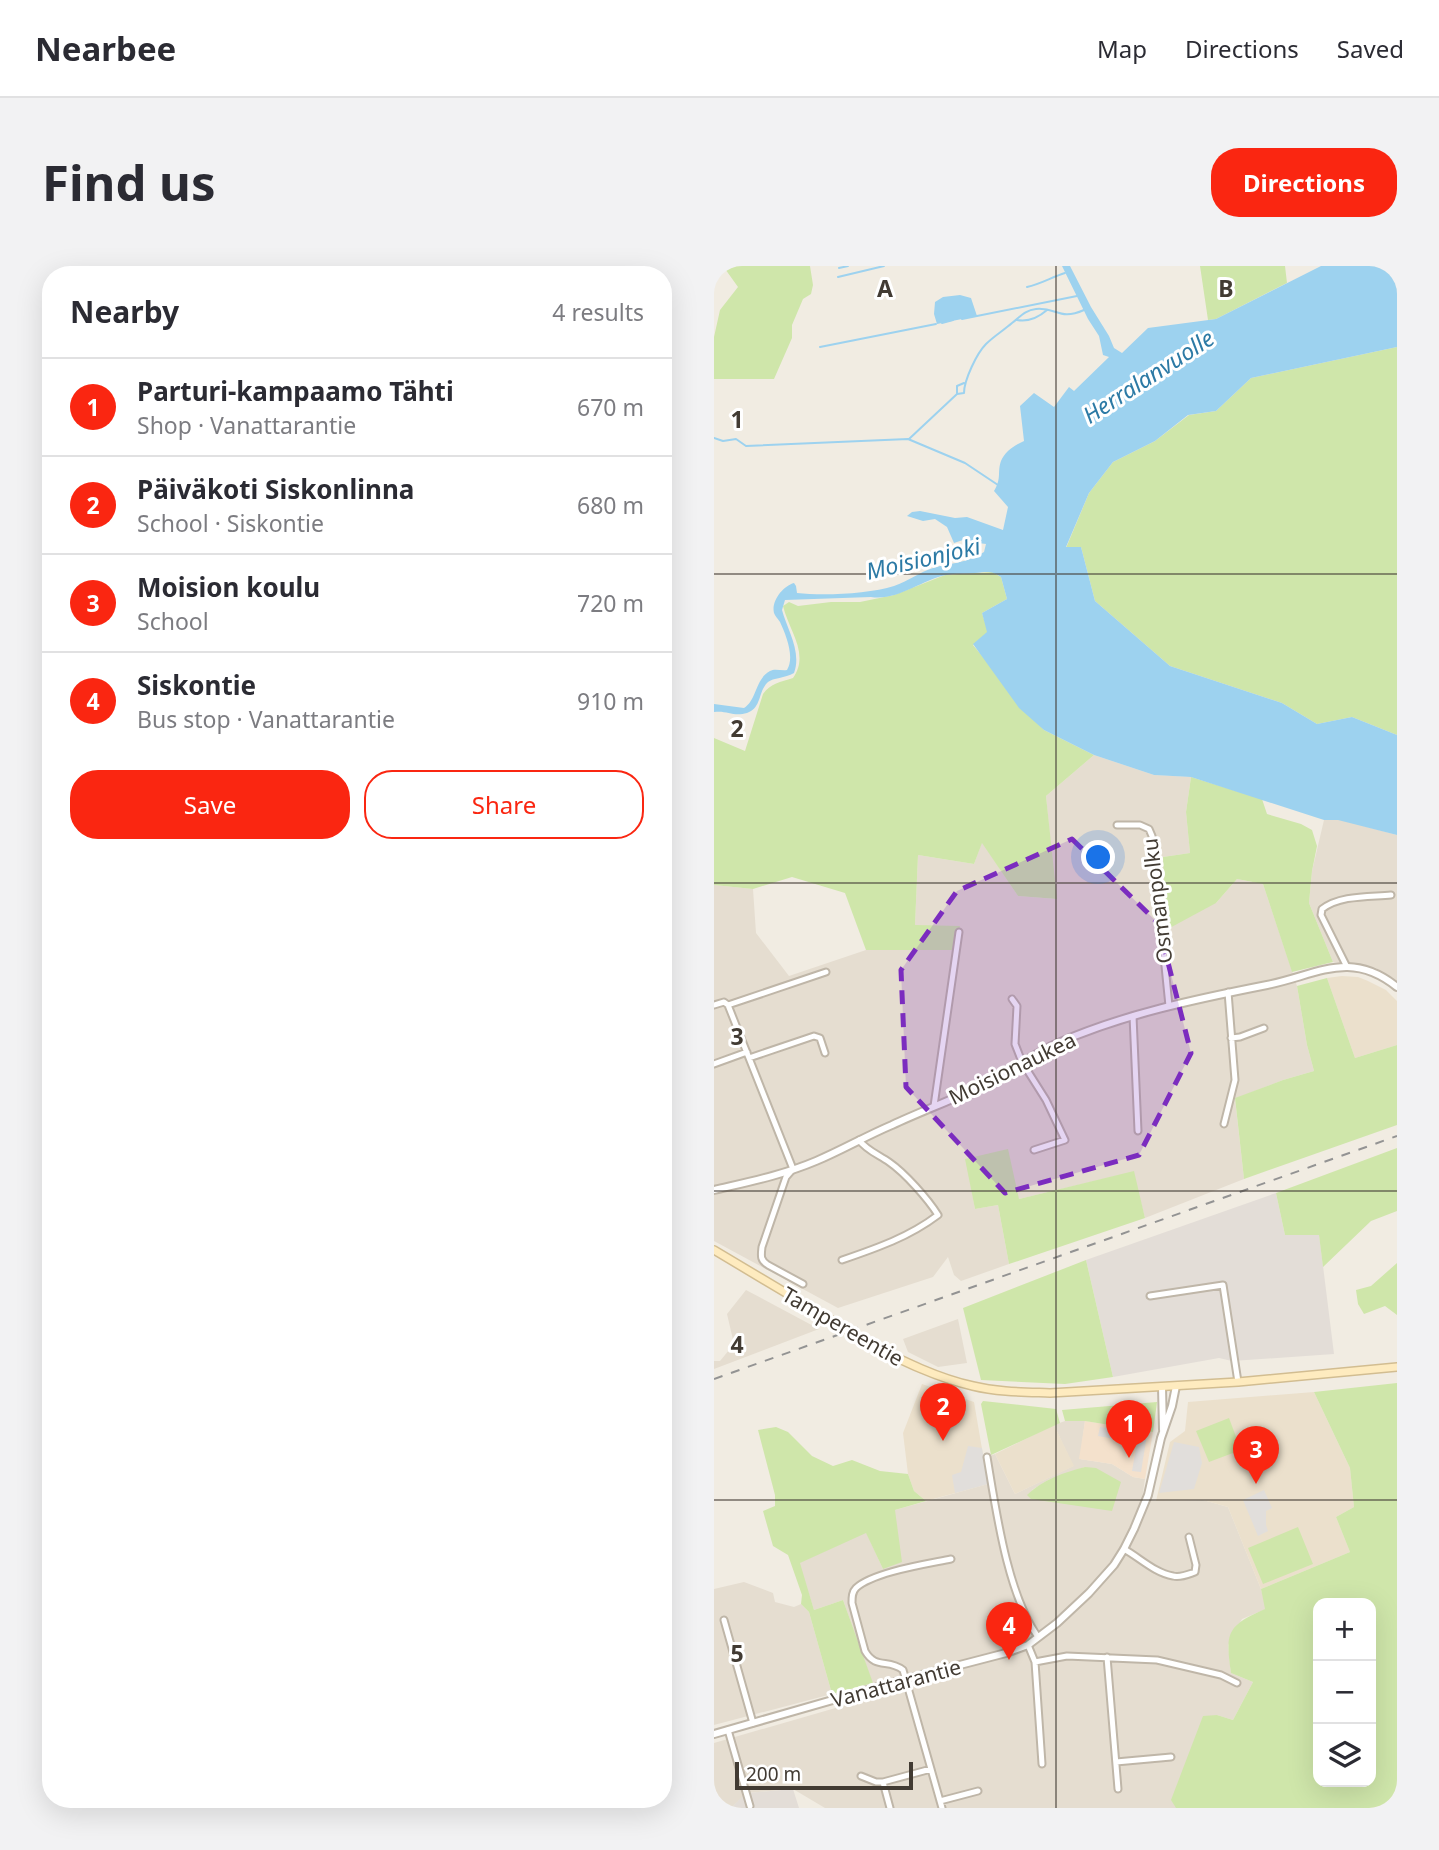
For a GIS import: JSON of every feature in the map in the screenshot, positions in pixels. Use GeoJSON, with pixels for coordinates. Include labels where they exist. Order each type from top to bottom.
{"type":"FeatureCollection","features":[{"type":"Feature","properties":{"kind":"main road","name":"Tampereentie"},"geometry":{"type":"LineString","coordinates":[[714,1250],[871,1345],[949,1380],[989,1389],[1050,1393],[1162,1387],[1397,1367]]}},
{"type":"Feature","properties":{"kind":"street","name":"Osmanpolku"},"geometry":{"type":"LineString","coordinates":[[1117,825],[1140,825],[1149,829],[1152,836],[1169,1006]]}},
{"type":"Feature","properties":{"kind":"street"},"geometry":{"type":"LineString","coordinates":[[1347,967],[1321,915],[1322,909],[1335,902],[1391,895]]}},
{"type":"Feature","properties":{"kind":"street"},"geometry":{"type":"LineString","coordinates":[[934,1106],[959,932]]}},
{"type":"Feature","properties":{"kind":"street","name":"Moisionaukea"},"geometry":{"type":"LineString","coordinates":[[714,1190],[774,1176],[815,1161],[984,1084],[1061,1041],[1133,1016],[1228,992],[1268,985],[1324,969],[1347,967],[1376,973],[1397,987]]}},
{"type":"Feature","properties":{"kind":"street"},"geometry":{"type":"LineString","coordinates":[[728,1005],[826,972]]}},
{"type":"Feature","properties":{"kind":"street"},"geometry":{"type":"LineString","coordinates":[[1224,1124],[1235,1080],[1228,992]]}},
{"type":"Feature","properties":{"kind":"street"},"geometry":{"type":"LineString","coordinates":[[1012,999],[1017,1006],[1015,1044],[1021,1062],[1046,1100],[1065,1140],[1034,1150]]}},
{"type":"Feature","properties":{"kind":"street"},"geometry":{"type":"LineString","coordinates":[[714,1005],[724,1002],[728,1005],[793,1169],[786,1177],[761,1256],[763,1262],[803,1284]]}},
{"type":"Feature","properties":{"kind":"street"},"geometry":{"type":"LineString","coordinates":[[1133,1016],[1138,1131]]}},
{"type":"Feature","properties":{"kind":"street"},"geometry":{"type":"LineString","coordinates":[[1231,1038],[1264,1028]]}},
{"type":"Feature","properties":{"kind":"street"},"geometry":{"type":"LineString","coordinates":[[714,1064],[814,1036],[820,1038],[825,1053]]}},
{"type":"Feature","properties":{"kind":"street"},"geometry":{"type":"LineString","coordinates":[[842,1260],[885,1246],[938,1215],[932,1205],[892,1164],[863,1145],[859,1139]]}},
{"type":"Feature","properties":{"kind":"street"},"geometry":{"type":"LineString","coordinates":[[1150,1296],[1223,1285],[1238,1382]]}},
{"type":"Feature","properties":{"kind":"street","name":"Vanattarantie"},"geometry":{"type":"LineString","coordinates":[[714,1734],[1028,1645],[1089,1593],[1124,1549],[1148,1495],[1176,1386]]}},
{"type":"Feature","properties":{"kind":"street","name":"Vanattarantie"},"geometry":{"type":"LineString","coordinates":[[1162,1387],[1163,1432]]}},
{"type":"Feature","properties":{"kind":"street"},"geometry":{"type":"LineString","coordinates":[[988,1457],[1011,1577],[1038,1637]]}},
{"type":"Feature","properties":{"kind":"street"},"geometry":{"type":"LineString","coordinates":[[1124,1549],[1148,1565],[1179,1576],[1195,1572],[1196,1565],[1189,1537]]}},
{"type":"Feature","properties":{"kind":"street"},"geometry":{"type":"LineString","coordinates":[[951,1559],[885,1574],[859,1586],[852,1595],[852,1603],[869,1658],[874,1662],[903,1670],[941,1805],[978,1791]]}},
{"type":"Feature","properties":{"kind":"street"},"geometry":{"type":"LineString","coordinates":[[724,1620],[753,1723]]}},
{"type":"Feature","properties":{"kind":"street"},"geometry":{"type":"LineString","coordinates":[[1028,1645],[1035,1662],[1042,1764]]}},
{"type":"Feature","properties":{"kind":"street"},"geometry":{"type":"LineString","coordinates":[[1035,1662],[1067,1656],[1157,1660],[1221,1675],[1237,1683]]}},
{"type":"Feature","properties":{"kind":"street"},"geometry":{"type":"LineString","coordinates":[[1107,1657],[1118,1789]]}},
{"type":"Feature","properties":{"kind":"street"},"geometry":{"type":"LineString","coordinates":[[728,1730],[750,1806]]}},
{"type":"Feature","properties":{"kind":"street"},"geometry":{"type":"LineString","coordinates":[[1116,1762],[1171,1757]]}},
{"type":"Feature","properties":{"kind":"street"},"geometry":{"type":"LineString","coordinates":[[861,1776],[883,1782],[931,1769]]}},
{"type":"Feature","properties":{"kind":"street"},"geometry":{"type":"LineString","coordinates":[[883,1782],[890,1808]]}},
{"type":"Feature","properties":{"kind":"highlighted area"},"geometry":{"type":"Polygon","coordinates":[[[1072,839],[1158,923],[1191,1053],[1139,1155],[1005,1193],[906,1087],[901,970],[957,891],[1072,839]]]}},
{"type":"Feature","properties":{"kind":"shaded area"},"geometry":{"type":"Polygon","coordinates":[[[1094,755],[1154,775],[1191,777],[1186,812],[1190,853],[1163,857],[1216,903],[1237,879],[1263,884],[1297,986],[1314,1071],[1235,1099],[1244,1179],[1145,1218],[1133,1172],[1019,1199],[966,1159],[975,1209],[998,1205],[1009,1264],[961,1281],[954,1275],[948,1257],[933,1277],[838,1308],[714,1241],[714,885],[753,889],[756,933],[789,976],[866,950],[951,950],[915,925],[918,855],[974,864],[982,842],[1018,896],[1056,899],[1046,796],[1094,755]]]}},
{"type":"Feature","properties":{"kind":"shaded area"},"geometry":{"type":"Polygon","coordinates":[[[1338,819],[1397,835],[1397,982],[1376,968],[1333,962],[1309,903],[1312,871],[1324,820],[1338,819]]]}},
{"type":"Feature","properties":{"kind":"shaded area"},"geometry":{"type":"Polygon","coordinates":[[[1342,976],[1368,981],[1386,990],[1397,1001],[1397,1045],[1355,1058],[1327,978],[1342,976]]]}},
{"type":"Feature","properties":{"kind":"shaded area"},"geometry":{"type":"Polygon","coordinates":[[[1276,1193],[1285,1235],[1319,1234],[1334,1354],[1232,1361],[1219,1358],[1113,1377],[1086,1260],[1276,1193]]]}},
{"type":"Feature","properties":{"kind":"shaded area"},"geometry":{"type":"Polygon","coordinates":[[[746,1290],[819,1329],[714,1369],[714,1361],[720,1361],[734,1344],[727,1314],[746,1290]]]}},
{"type":"Feature","properties":{"kind":"shaded area"},"geometry":{"type":"Polygon","coordinates":[[[958,1319],[967,1363],[938,1367],[908,1352],[903,1339],[958,1319]]]}},
{"type":"Feature","properties":{"kind":"shaded area"},"geometry":{"type":"Polygon","coordinates":[[[922,1384],[974,1402],[988,1484],[926,1501],[914,1491],[908,1474],[903,1433],[922,1384]]]}},
{"type":"Feature","properties":{"kind":"shaded area"},"geometry":{"type":"Polygon","coordinates":[[[1314,1392],[1350,1468],[1354,1507],[1336,1517],[1350,1552],[1261,1589],[1228,1507],[1203,1500],[1156,1501],[1170,1442],[1185,1431],[1188,1402],[1314,1392]]]}},
{"type":"Feature","properties":{"kind":"shaded area"},"geometry":{"type":"Polygon","coordinates":[[[1065,1421],[1085,1421],[1080,1459],[1112,1464],[1133,1477],[1145,1479],[1142,1499],[1203,1500],[1228,1507],[1261,1589],[1266,1609],[1242,1619],[1228,1645],[1231,1673],[1253,1682],[1233,1720],[1217,1715],[1176,1808],[825,1808],[793,1789],[747,1793],[731,1808],[714,1808],[714,1743],[877,1696],[843,1600],[814,1610],[799,1563],[866,1532],[883,1569],[895,1510],[988,1484],[984,1458],[995,1454],[1015,1494],[1073,1466],[1054,1425],[1065,1421]],[[1085,1467],[1048,1480],[1032,1490],[1031,1499],[1042,1500],[1085,1467]]]}},
{"type":"Feature","properties":{"kind":"shaded area"},"geometry":{"type":"Polygon","coordinates":[[[1085,1421],[1153,1432],[1145,1479],[1133,1477],[1112,1464],[1079,1459],[1085,1421]]]}},
{"type":"Feature","properties":{"kind":"shaded area"},"geometry":{"type":"Polygon","coordinates":[[[1054,1425],[1074,1466],[1015,1494],[995,1454],[1054,1425]]]}},
{"type":"Feature","properties":{"kind":"shaded area"},"geometry":{"type":"Polygon","coordinates":[[[1100,1427],[1147,1435],[1141,1472],[1132,1471],[1137,1443],[1098,1436],[1100,1427]]]}},
{"type":"Feature","properties":{"kind":"shaded area"},"geometry":{"type":"Polygon","coordinates":[[[1174,1442],[1199,1447],[1202,1463],[1194,1489],[1159,1493],[1174,1442]]]}},
{"type":"Feature","properties":{"kind":"shaded area"},"geometry":{"type":"Polygon","coordinates":[[[968,1446],[982,1448],[988,1484],[955,1493],[952,1475],[961,1472],[968,1446]]]}},
{"type":"Feature","properties":{"kind":"shaded area"},"geometry":{"type":"Polygon","coordinates":[[[1264,1490],[1272,1508],[1266,1511],[1268,1531],[1258,1536],[1243,1500],[1264,1490]]]}},
{"type":"Feature","properties":{"kind":"shaded area"},"geometry":{"type":"Polygon","coordinates":[[[744,1582],[773,1593],[775,1602],[794,1607],[801,1604],[809,1612],[832,1694],[714,1725],[714,1589],[744,1582]]]}},
{"type":"Feature","properties":{"kind":"shaded area"},"geometry":{"type":"Polygon","coordinates":[[[793,1789],[799,1808],[731,1808],[746,1793],[793,1789]]]}},
{"type":"Feature","properties":{"kind":"green space"},"geometry":{"type":"Polygon","coordinates":[[[723,266],[810,266],[813,285],[811,294],[803,299],[792,325],[792,338],[774,379],[714,379],[714,337],[720,310],[738,287],[723,266]]]}},
{"type":"Feature","properties":{"kind":"green space"},"geometry":{"type":"Polygon","coordinates":[[[1200,266],[1285,266],[1287,283],[1216,319],[1208,320],[1200,266]]]}},
{"type":"Feature","properties":{"kind":"green space"},"geometry":{"type":"Polygon","coordinates":[[[1397,347],[1397,735],[1352,717],[1317,724],[1282,703],[1170,666],[1095,601],[1081,547],[1066,548],[1089,493],[1113,462],[1155,441],[1189,415],[1216,411],[1251,378],[1397,347]]]}},
{"type":"Feature","properties":{"kind":"green space"},"geometry":{"type":"Polygon","coordinates":[[[992,572],[1001,577],[1007,599],[982,613],[988,632],[973,645],[1044,730],[1094,755],[1046,796],[1057,899],[1018,896],[982,843],[974,864],[918,855],[915,925],[960,926],[952,950],[866,950],[845,893],[792,877],[753,889],[714,885],[714,738],[745,751],[763,694],[773,685],[793,678],[798,669],[797,642],[783,606],[789,602],[798,606],[860,602],[894,595],[945,575],[992,572]]]}},
{"type":"Feature","properties":{"kind":"green space"},"geometry":{"type":"Polygon","coordinates":[[[1191,777],[1262,799],[1267,814],[1312,830],[1317,846],[1309,903],[1333,962],[1292,972],[1263,884],[1237,879],[1216,903],[1166,930],[1163,857],[1190,853],[1186,812],[1191,777]]]}},
{"type":"Feature","properties":{"kind":"green space"},"geometry":{"type":"Polygon","coordinates":[[[1327,978],[1355,1058],[1397,1045],[1397,1125],[1244,1179],[1235,1098],[1314,1071],[1297,986],[1327,978]]]}},
{"type":"Feature","properties":{"kind":"green space"},"geometry":{"type":"Polygon","coordinates":[[[1397,1148],[1397,1211],[1371,1221],[1323,1267],[1319,1235],[1285,1235],[1276,1193],[1397,1148]]]}},
{"type":"Feature","properties":{"kind":"green space"},"geometry":{"type":"Polygon","coordinates":[[[1008,1149],[1019,1199],[1134,1171],[1145,1218],[1009,1264],[998,1205],[975,1209],[965,1159],[1008,1149]]]}},
{"type":"Feature","properties":{"kind":"green space"},"geometry":{"type":"Polygon","coordinates":[[[1086,1260],[1113,1377],[1065,1384],[981,1380],[963,1308],[1086,1260]]]}},
{"type":"Feature","properties":{"kind":"green space"},"geometry":{"type":"Polygon","coordinates":[[[1397,1263],[1397,1315],[1385,1306],[1364,1314],[1358,1304],[1356,1290],[1371,1286],[1397,1263]]]}},
{"type":"Feature","properties":{"kind":"green space"},"geometry":{"type":"Polygon","coordinates":[[[1397,1383],[1397,1808],[1176,1808],[1171,1800],[1203,1716],[1217,1715],[1233,1720],[1253,1682],[1231,1673],[1228,1648],[1229,1639],[1236,1626],[1265,1609],[1261,1589],[1350,1552],[1336,1517],[1354,1507],[1350,1468],[1314,1392],[1397,1383]]]}},
{"type":"Feature","properties":{"kind":"green space"},"geometry":{"type":"Polygon","coordinates":[[[983,1401],[1056,1409],[1060,1423],[991,1455],[981,1404],[983,1401]]]}},
{"type":"Feature","properties":{"kind":"green space"},"geometry":{"type":"Polygon","coordinates":[[[1157,1402],[1153,1432],[1085,1421],[1065,1421],[1062,1410],[1157,1402]]]}},
{"type":"Feature","properties":{"kind":"green space"},"geometry":{"type":"Polygon","coordinates":[[[1229,1418],[1241,1450],[1209,1462],[1196,1431],[1229,1418]]]}},
{"type":"Feature","properties":{"kind":"green space"},"geometry":{"type":"Polygon","coordinates":[[[776,1427],[788,1432],[812,1456],[833,1466],[852,1460],[880,1471],[908,1474],[914,1491],[926,1501],[895,1510],[902,1562],[883,1569],[866,1533],[800,1563],[814,1610],[843,1600],[873,1683],[832,1694],[809,1612],[801,1604],[802,1595],[788,1555],[773,1546],[763,1511],[775,1506],[775,1495],[758,1430],[776,1427]]]}},
{"type":"Feature","properties":{"kind":"green space"},"geometry":{"type":"Polygon","coordinates":[[[1085,1467],[1096,1468],[1121,1482],[1112,1511],[1031,1499],[1027,1495],[1054,1477],[1085,1467]]]}},
{"type":"Feature","properties":{"kind":"green space"},"geometry":{"type":"Polygon","coordinates":[[[1298,1527],[1313,1564],[1263,1584],[1248,1548],[1298,1527]]]}},
{"type":"Feature","properties":{"kind":"water","name":"Herralanvuolle"},"geometry":{"type":"Polygon","coordinates":[[[1062,266],[1070,266],[1114,348],[1122,353],[1148,328],[1216,319],[1321,266],[1397,266],[1397,347],[1251,378],[1216,411],[1188,415],[1155,441],[1113,462],[1089,493],[1066,547],[1081,547],[1095,601],[1170,666],[1282,703],[1317,724],[1352,717],[1397,735],[1397,835],[1338,820],[1324,820],[1191,777],[1154,775],[1094,755],[1044,730],[1019,708],[973,644],[987,632],[982,613],[1007,599],[1001,577],[992,572],[946,575],[891,596],[785,600],[782,610],[795,649],[794,673],[768,682],[752,711],[738,714],[714,712],[714,704],[744,708],[765,675],[774,670],[787,670],[789,646],[774,613],[774,604],[786,587],[794,583],[797,593],[808,594],[872,591],[894,586],[928,570],[965,561],[984,552],[986,544],[973,545],[963,540],[954,543],[947,527],[935,519],[923,521],[907,516],[912,512],[967,517],[1003,530],[1008,507],[994,491],[1003,457],[1024,441],[1020,406],[1034,393],[1054,407],[1069,387],[1074,391],[1109,357],[1103,355],[1099,336],[1062,266]]]}},
{"type":"Feature","properties":{"kind":"water"},"geometry":{"type":"Polygon","coordinates":[[[960,295],[971,298],[977,316],[937,324],[935,302],[943,297],[960,295]]]}},
{"type":"Feature","properties":{"kind":"waterway"},"geometry":{"type":"LineString","coordinates":[[839,268],[848,266]]}},
{"type":"Feature","properties":{"kind":"waterway"},"geometry":{"type":"LineString","coordinates":[[838,277],[884,266]]}},
{"type":"Feature","properties":{"kind":"waterway"},"geometry":{"type":"LineString","coordinates":[[1027,287],[1065,273]]}},
{"type":"Feature","properties":{"kind":"waterway"},"geometry":{"type":"LineString","coordinates":[[962,319],[1077,296]]}},
{"type":"Feature","properties":{"kind":"waterway"},"geometry":{"type":"LineString","coordinates":[[909,439],[957,394],[964,393],[969,374],[982,348],[1023,314],[1036,309],[1063,314],[1084,310]]}},
{"type":"Feature","properties":{"kind":"waterway"},"geometry":{"type":"LineString","coordinates":[[1017,320],[1033,318],[1047,310]]}},
{"type":"Feature","properties":{"kind":"waterway"},"geometry":{"type":"LineString","coordinates":[[942,323],[953,320]]}},
{"type":"Feature","properties":{"kind":"waterway"},"geometry":{"type":"LineString","coordinates":[[820,347],[936,324]]}},
{"type":"Feature","properties":{"kind":"waterway"},"geometry":{"type":"LineString","coordinates":[[957,393],[957,386],[964,383]]}},
{"type":"Feature","properties":{"kind":"waterway"},"geometry":{"type":"LineString","coordinates":[[714,438],[723,441],[736,439],[746,446],[908,439],[965,463],[998,485]]}},
{"type":"Feature","properties":{"kind":"railway"},"geometry":{"type":"LineString","coordinates":[[714,1379],[1397,1136]]}},
{"type":"Feature","properties":{"kind":"place","name":"Päiväkoti Siskonlinna"},"geometry":{"type":"Point","coordinates":[943,1441]}},
{"type":"Feature","properties":{"kind":"place","name":"Parturi-kampaamo Tähti"},"geometry":{"type":"Point","coordinates":[1129,1458]}},
{"type":"Feature","properties":{"kind":"place","name":"Moision koulu"},"geometry":{"type":"Point","coordinates":[1256,1484]}},
{"type":"Feature","properties":{"kind":"place","name":"Siskontie"},"geometry":{"type":"Point","coordinates":[1009,1660]}},
{"type":"Feature","properties":{"kind":"water label","name":"Moisionjoki"},"geometry":{"type":"Point","coordinates":[923,558]}}]}
